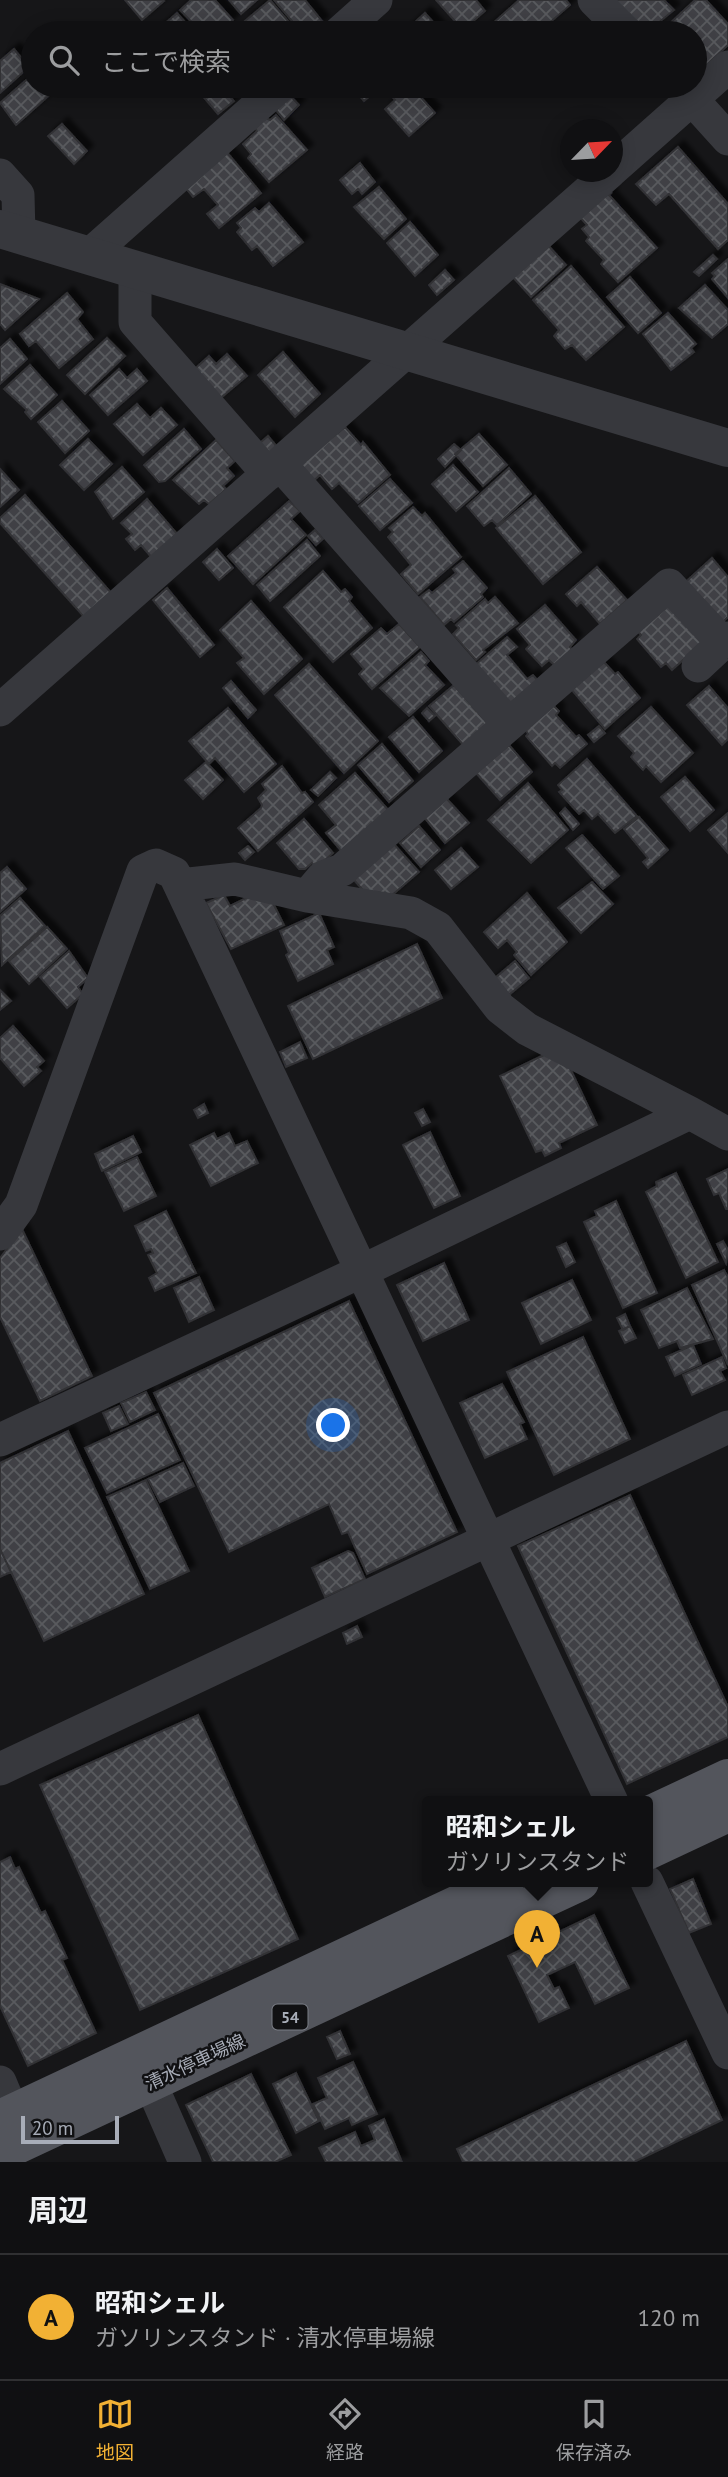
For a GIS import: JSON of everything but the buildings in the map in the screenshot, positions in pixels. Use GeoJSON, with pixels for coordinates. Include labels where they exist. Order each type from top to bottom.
{"type":"FeatureCollection","features":[{"type":"Feature","properties":{"kind":"main road"},"geometry":{"type":"LineString","coordinates":[[653,1813],[728,1778]]}},
{"type":"Feature","properties":{"kind":"main road"},"geometry":{"type":"LineString","coordinates":[[653,1848],[728,1813]]}},
{"type":"Feature","properties":{"kind":"main road","name":"清水停車場線"},"geometry":{"type":"LineString","coordinates":[[0,2153],[143,2068],[495,1887]]}},
{"type":"Feature","properties":{"kind":"main road","name":"清水停車場線"},"geometry":{"type":"LineString","coordinates":[[4,2105],[143,2068],[568,1887]]}},
{"type":"Feature","properties":{"kind":"street"},"geometry":{"type":"LineString","coordinates":[[352,21],[376,0]]}},
{"type":"Feature","properties":{"kind":"street"},"geometry":{"type":"LineString","coordinates":[[594,0],[615,21]]}},
{"type":"Feature","properties":{"kind":"street"},"geometry":{"type":"LineString","coordinates":[[707,80],[728,67]]}},
{"type":"Feature","properties":{"kind":"street"},"geometry":{"type":"LineString","coordinates":[[88,256],[266,98]]}},
{"type":"Feature","properties":{"kind":"street"},"geometry":{"type":"LineString","coordinates":[[623,158],[680,98]]}},
{"type":"Feature","properties":{"kind":"street"},"geometry":{"type":"LineString","coordinates":[[691,98],[728,139]]}},
{"type":"Feature","properties":{"kind":"street"},"geometry":{"type":"LineString","coordinates":[[0,175],[18,195],[9,232],[728,448]]}},
{"type":"Feature","properties":{"kind":"street"},"geometry":{"type":"LineString","coordinates":[[0,710],[599,182]]}},
{"type":"Feature","properties":{"kind":"street"},"geometry":{"type":"LineString","coordinates":[[135,270],[135,322],[509,724]]}},
{"type":"Feature","properties":{"kind":"street"},"geometry":{"type":"LineString","coordinates":[[307,896],[323,877],[342,870],[669,586],[725,641],[698,666]]}},
{"type":"Feature","properties":{"kind":"street"},"geometry":{"type":"LineString","coordinates":[[0,1234],[21,1205],[143,872],[156,865],[174,873],[609,1796]]}},
{"type":"Feature","properties":{"kind":"street"},"geometry":{"type":"LineString","coordinates":[[180,885],[235,879],[307,896],[411,913],[438,928],[500,1008],[527,1029],[728,1134]]}},
{"type":"Feature","properties":{"kind":"street"},"geometry":{"type":"LineString","coordinates":[[0,1440],[362,1271],[690,1113]]}},
{"type":"Feature","properties":{"kind":"street"},"geometry":{"type":"LineString","coordinates":[[0,1769],[728,1427]]}},
{"type":"Feature","properties":{"kind":"street"},"geometry":{"type":"LineString","coordinates":[[649,1887],[728,2053]]}},
{"type":"Feature","properties":{"kind":"street"},"geometry":{"type":"LineString","coordinates":[[143,2068],[185,2162]]}},
{"type":"Feature","properties":{"kind":"place","name":"昭和シェル"},"geometry":{"type":"Point","coordinates":[537,1968]}}]}
